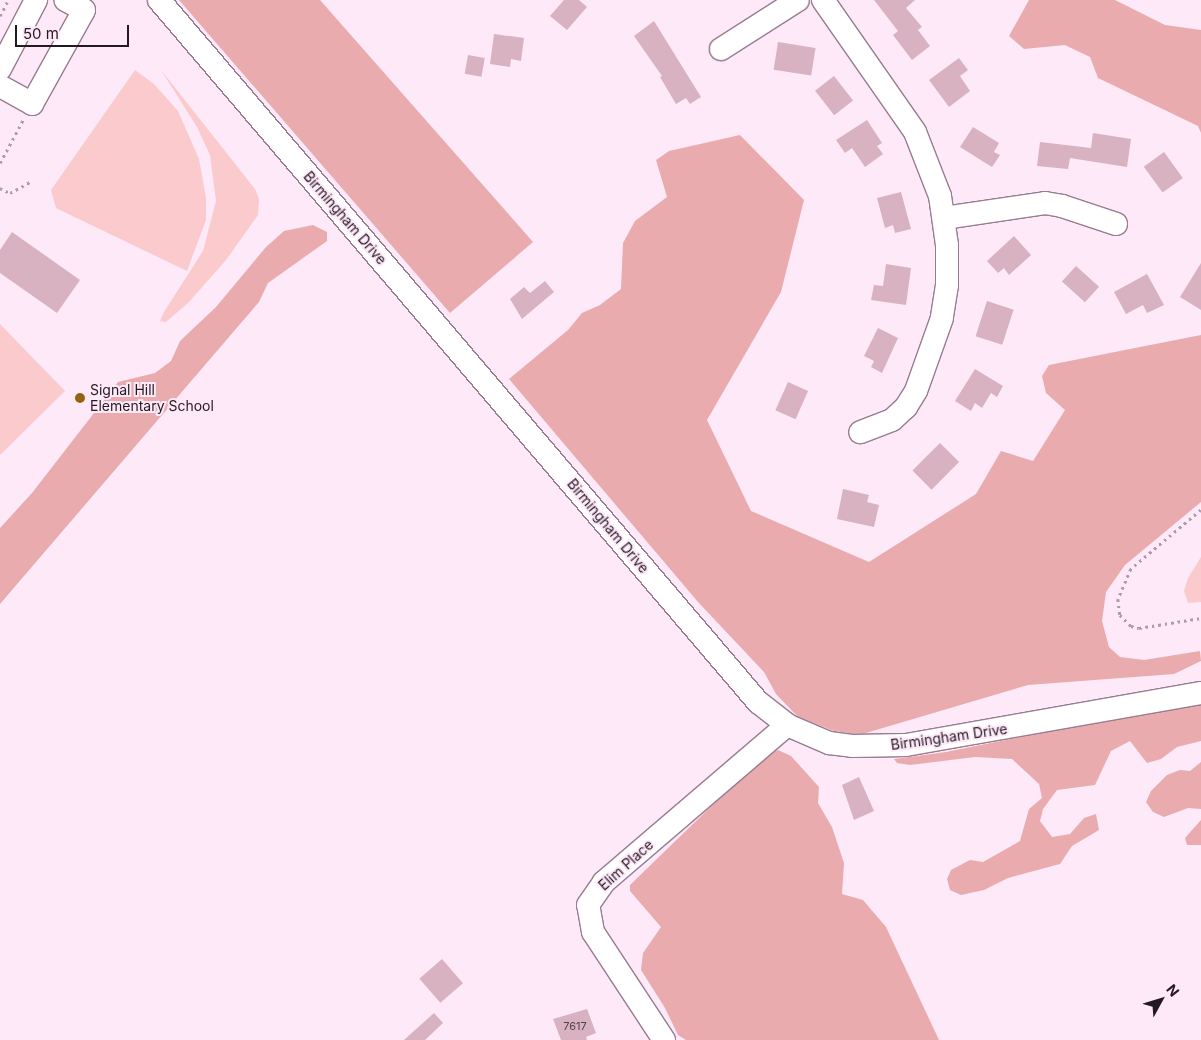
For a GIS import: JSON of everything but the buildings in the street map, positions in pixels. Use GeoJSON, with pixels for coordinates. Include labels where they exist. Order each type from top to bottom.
{"type":"FeatureCollection","features":[{"type":"Feature","properties":{"kind":"street"},"geometry":{"type":"LineString","coordinates":[[0,69],[36,0]]}},
{"type":"Feature","properties":{"kind":"street","name":"Birmingham Drive"},"geometry":{"type":"LineString","coordinates":[[159,0],[758,702],[787,725],[829,743],[852,746],[906,745],[1201,693]]}},
{"type":"Feature","properties":{"kind":"street"},"geometry":{"type":"LineString","coordinates":[[721,48],[798,0]]}},
{"type":"Feature","properties":{"kind":"street"},"geometry":{"type":"LineString","coordinates":[[823,0],[915,132],[933,172],[944,218],[947,285],[942,318],[930,355],[906,407],[892,420],[860,432]]}},
{"type":"Feature","properties":{"kind":"street"},"geometry":{"type":"LineString","coordinates":[[0,86],[32,104],[74,5]]}},
{"type":"Feature","properties":{"kind":"street"},"geometry":{"type":"LineString","coordinates":[[944,218],[1045,204],[1062,206],[1116,224]]}},
{"type":"Feature","properties":{"kind":"street","name":"Elim Place"},"geometry":{"type":"LineString","coordinates":[[664,1040],[593,932],[588,906],[604,882],[787,725]]}},
{"type":"Feature","properties":{"kind":"path"},"geometry":{"type":"LineString","coordinates":[[0,16],[8,0]]}},
{"type":"Feature","properties":{"kind":"path"},"geometry":{"type":"LineString","coordinates":[[0,163],[32,104]]}},
{"type":"Feature","properties":{"kind":"path"},"geometry":{"type":"LineString","coordinates":[[0,188],[10,193],[32,181]]}},
{"type":"Feature","properties":{"kind":"path"},"geometry":{"type":"LineString","coordinates":[[1201,510],[1131,569],[1118,599],[1120,615],[1131,626],[1139,628],[1201,618]]}},
{"type":"Feature","properties":{"kind":"shaded area"},"geometry":{"type":"Polygon","coordinates":[[[179,0],[320,0],[533,242],[450,313],[179,0]]]}},
{"type":"Feature","properties":{"kind":"shaded area"},"geometry":{"type":"Polygon","coordinates":[[[1029,0],[1115,0],[1165,25],[1201,30],[1201,133],[1198,126],[1098,78],[1090,57],[1065,45],[1024,49],[1009,36],[1029,0]]]}},
{"type":"Feature","properties":{"kind":"shaded area"},"geometry":{"type":"Polygon","coordinates":[[[135,70],[154,84],[178,111],[199,159],[206,198],[206,220],[187,271],[56,208],[51,190],[135,70]]]}},
{"type":"Feature","properties":{"kind":"shaded area"},"geometry":{"type":"Polygon","coordinates":[[[161,70],[255,189],[259,199],[258,215],[226,260],[189,302],[166,322],[160,321],[164,312],[203,251],[216,201],[210,155],[197,127],[161,70]]]}},
{"type":"Feature","properties":{"kind":"shaded area"},"geometry":{"type":"Polygon","coordinates":[[[740,135],[804,200],[781,292],[707,420],[751,511],[869,562],[976,494],[1001,451],[1033,461],[1065,410],[1046,393],[1042,376],[1049,365],[1201,335],[1201,502],[1125,565],[1106,592],[1102,621],[1109,647],[1120,657],[1144,660],[1200,651],[1201,661],[1174,674],[1028,685],[859,735],[834,731],[798,717],[776,694],[764,672],[698,602],[509,379],[568,330],[582,313],[600,305],[621,289],[623,243],[635,221],[667,197],[656,160],[669,151],[740,135]]]}},
{"type":"Feature","properties":{"kind":"shaded area"},"geometry":{"type":"Polygon","coordinates":[[[313,225],[327,232],[327,241],[268,283],[259,302],[0,604],[0,528],[32,493],[118,382],[155,373],[171,361],[180,341],[216,307],[266,247],[284,231],[313,225]]]}},
{"type":"Feature","properties":{"kind":"shaded area"},"geometry":{"type":"Polygon","coordinates":[[[0,324],[65,391],[0,455],[0,324]]]}},
{"type":"Feature","properties":{"kind":"shaded area"},"geometry":{"type":"Polygon","coordinates":[[[1201,557],[1201,602],[1188,603],[1184,591],[1188,578],[1201,557]]]}},
{"type":"Feature","properties":{"kind":"shaded area"},"geometry":{"type":"Polygon","coordinates":[[[1201,701],[1201,741],[1177,747],[1161,759],[1147,763],[1130,741],[1111,751],[1095,785],[1057,790],[1043,809],[1040,821],[1052,837],[1070,834],[1084,818],[1096,814],[1099,830],[1072,846],[1060,864],[1008,878],[984,890],[961,895],[950,890],[947,879],[951,870],[970,860],[983,862],[1020,841],[1029,809],[1042,798],[1039,784],[1012,759],[975,757],[910,765],[897,763],[894,759],[946,752],[1201,701]]]}},
{"type":"Feature","properties":{"kind":"shaded area"},"geometry":{"type":"Polygon","coordinates":[[[778,750],[791,756],[819,787],[818,803],[832,827],[844,863],[842,894],[863,900],[886,927],[939,1040],[686,1040],[678,1035],[665,1008],[641,970],[643,953],[661,927],[630,891],[630,885],[763,756],[778,750]]]}},
{"type":"Feature","properties":{"kind":"shaded area"},"geometry":{"type":"Polygon","coordinates":[[[1201,762],[1201,809],[1188,808],[1164,817],[1153,812],[1146,802],[1151,791],[1167,775],[1180,770],[1190,771],[1201,762]]]}},
{"type":"Feature","properties":{"kind":"shaded area"},"geometry":{"type":"Polygon","coordinates":[[[1201,820],[1201,845],[1187,845],[1185,838],[1201,820]]]}},
{"type":"Feature","properties":{"kind":"place","name":"Signal Hill Elementary School"},"geometry":{"type":"Point","coordinates":[80,398]}}]}
